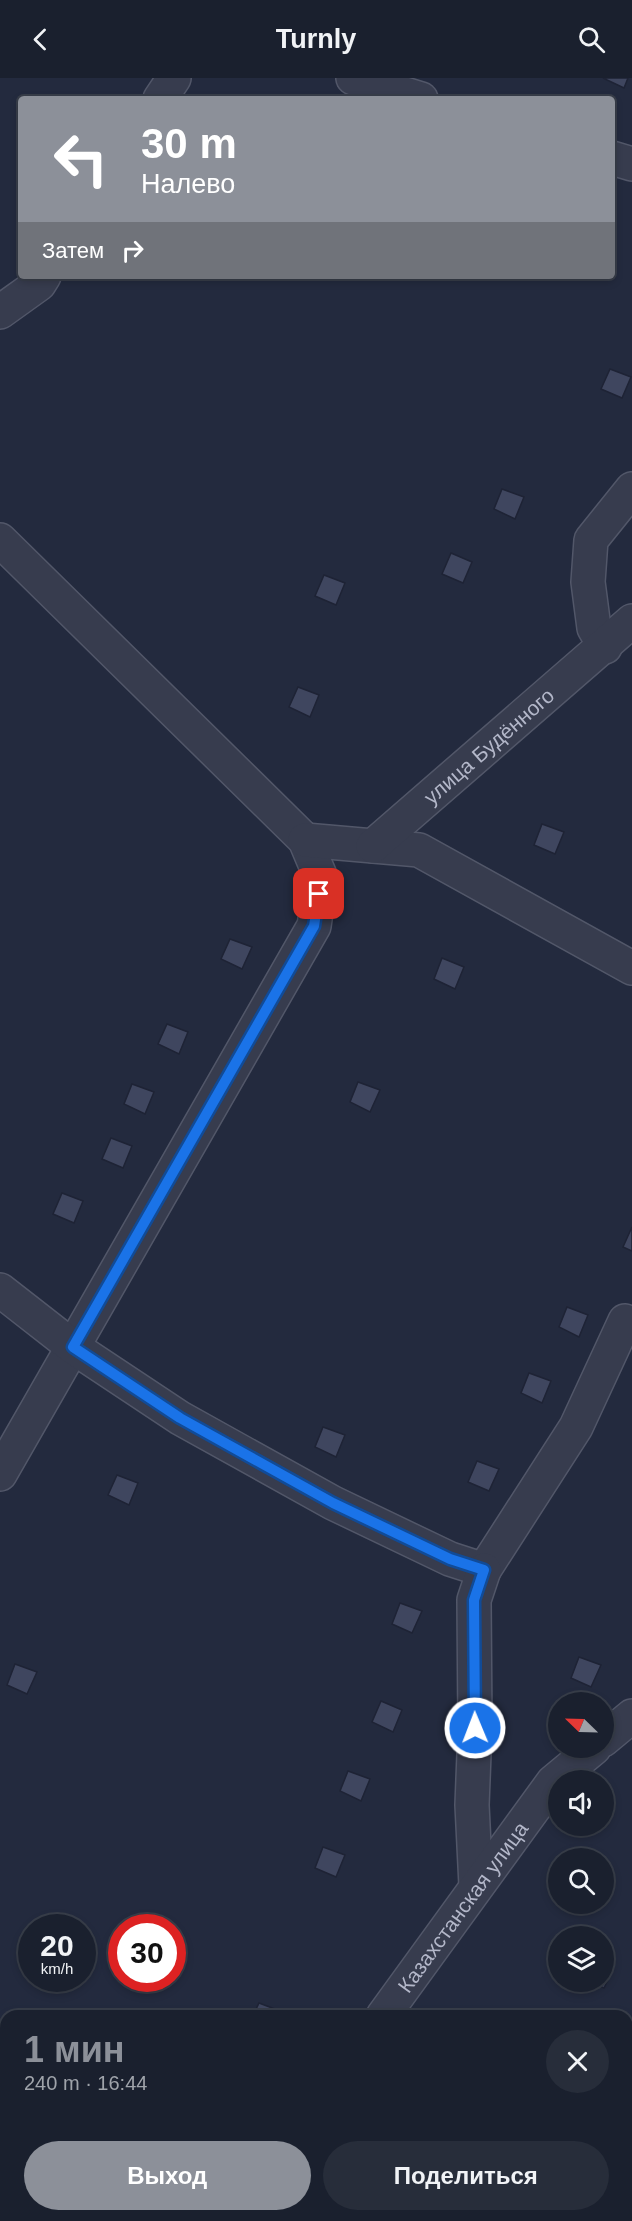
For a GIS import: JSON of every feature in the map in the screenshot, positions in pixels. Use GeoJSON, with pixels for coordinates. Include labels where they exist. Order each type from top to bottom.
{"type":"FeatureCollection","features":[{"type":"Feature","properties":{"kind":"street"},"geometry":{"type":"LineString","coordinates":[[162,96],[174,78]]}},
{"type":"Feature","properties":{"kind":"street"},"geometry":{"type":"LineString","coordinates":[[353,78],[412,96]]}},
{"type":"Feature","properties":{"kind":"street"},"geometry":{"type":"LineString","coordinates":[[615,159],[632,164]]}},
{"type":"Feature","properties":{"kind":"street"},"geometry":{"type":"LineString","coordinates":[[0,312],[41,280]]}},
{"type":"Feature","properties":{"kind":"street"},"geometry":{"type":"LineString","coordinates":[[605,647],[594,628],[588,582],[591,540],[632,489]]}},
{"type":"Feature","properties":{"kind":"street"},"geometry":{"type":"LineString","coordinates":[[0,540],[305,840],[321,878],[314,926],[0,1474]]}},
{"type":"Feature","properties":{"kind":"street","name":"улица Будённого"},"geometry":{"type":"LineString","coordinates":[[373,846],[531,707],[605,647],[632,621]]}},
{"type":"Feature","properties":{"kind":"street"},"geometry":{"type":"LineString","coordinates":[[305,840],[419,850],[632,968]]}},
{"type":"Feature","properties":{"kind":"street"},"geometry":{"type":"LineString","coordinates":[[0,1290],[73,1347],[180,1418],[333,1503],[450,1559],[484,1570]]}},
{"type":"Feature","properties":{"kind":"street"},"geometry":{"type":"LineString","coordinates":[[476,1886],[472,1805],[475,1728],[474,1600],[484,1570],[576,1427],[625,1321]]}},
{"type":"Feature","properties":{"kind":"street"},"geometry":{"type":"LineString","coordinates":[[614,1731],[632,1716]]}},
{"type":"Feature","properties":{"kind":"street","name":"Казахстанская улица"},"geometry":{"type":"LineString","coordinates":[[387,2010],[553,1782],[582,1758]]}},
{"type":"Feature","properties":{"kind":"building"},"geometry":{"type":"Polygon","coordinates":[[[603,78],[628,78],[624,88],[603,78]]]}},
{"type":"Feature","properties":{"kind":"building"},"geometry":{"type":"Polygon","coordinates":[[[610,369],[631,377],[622,398],[601,389],[610,369]]]}},
{"type":"Feature","properties":{"kind":"building"},"geometry":{"type":"Polygon","coordinates":[[[502,489],[524,497],[515,519],[494,509],[502,489]]]}},
{"type":"Feature","properties":{"kind":"building"},"geometry":{"type":"Polygon","coordinates":[[[451,553],[472,562],[463,583],[442,574],[451,553]]]}},
{"type":"Feature","properties":{"kind":"building"},"geometry":{"type":"Polygon","coordinates":[[[324,575],[345,583],[336,605],[315,596],[324,575]]]}},
{"type":"Feature","properties":{"kind":"building"},"geometry":{"type":"Polygon","coordinates":[[[298,687],[319,695],[310,717],[289,707],[298,687]]]}},
{"type":"Feature","properties":{"kind":"building"},"geometry":{"type":"Polygon","coordinates":[[[542,824],[564,832],[555,854],[534,845],[542,824]]]}},
{"type":"Feature","properties":{"kind":"building"},"geometry":{"type":"Polygon","coordinates":[[[230,939],[252,947],[242,969],[221,959],[230,939]]]}},
{"type":"Feature","properties":{"kind":"building"},"geometry":{"type":"Polygon","coordinates":[[[442,958],[464,967],[455,989],[434,979],[442,958]]]}},
{"type":"Feature","properties":{"kind":"building"},"geometry":{"type":"Polygon","coordinates":[[[167,1024],[188,1032],[179,1054],[158,1044],[167,1024]]]}},
{"type":"Feature","properties":{"kind":"building"},"geometry":{"type":"Polygon","coordinates":[[[358,1082],[380,1090],[370,1112],[350,1102],[358,1082]]]}},
{"type":"Feature","properties":{"kind":"building"},"geometry":{"type":"Polygon","coordinates":[[[132,1084],[154,1092],[145,1114],[124,1104],[132,1084]]]}},
{"type":"Feature","properties":{"kind":"building"},"geometry":{"type":"Polygon","coordinates":[[[111,1138],[132,1146],[123,1168],[102,1159],[111,1138]]]}},
{"type":"Feature","properties":{"kind":"building"},"geometry":{"type":"Polygon","coordinates":[[[62,1193],[83,1201],[74,1223],[53,1214],[62,1193]]]}},
{"type":"Feature","properties":{"kind":"building"},"geometry":{"type":"Polygon","coordinates":[[[632,1227],[632,1251],[623,1247],[632,1227]]]}},
{"type":"Feature","properties":{"kind":"building"},"geometry":{"type":"Polygon","coordinates":[[[567,1307],[588,1315],[579,1337],[559,1327],[567,1307]]]}},
{"type":"Feature","properties":{"kind":"building"},"geometry":{"type":"Polygon","coordinates":[[[529,1373],[551,1381],[542,1403],[521,1393],[529,1373]]]}},
{"type":"Feature","properties":{"kind":"building"},"geometry":{"type":"Polygon","coordinates":[[[323,1427],[345,1435],[336,1457],[315,1447],[323,1427]]]}},
{"type":"Feature","properties":{"kind":"building"},"geometry":{"type":"Polygon","coordinates":[[[477,1461],[499,1469],[489,1491],[468,1482],[477,1461]]]}},
{"type":"Feature","properties":{"kind":"building"},"geometry":{"type":"Polygon","coordinates":[[[117,1475],[138,1483],[129,1505],[108,1495],[117,1475]]]}},
{"type":"Feature","properties":{"kind":"building"},"geometry":{"type":"Polygon","coordinates":[[[400,1603],[422,1611],[412,1633],[392,1624],[400,1603]]]}},
{"type":"Feature","properties":{"kind":"building"},"geometry":{"type":"Polygon","coordinates":[[[579,1657],[601,1665],[591,1687],[571,1678],[579,1657]]]}},
{"type":"Feature","properties":{"kind":"building"},"geometry":{"type":"Polygon","coordinates":[[[15,1664],[37,1672],[27,1694],[7,1685],[15,1664]]]}},
{"type":"Feature","properties":{"kind":"building"},"geometry":{"type":"Polygon","coordinates":[[[381,1701],[402,1710],[393,1732],[372,1722],[381,1701]]]}},
{"type":"Feature","properties":{"kind":"building"},"geometry":{"type":"Polygon","coordinates":[[[348,1771],[370,1779],[361,1801],[340,1791],[348,1771]]]}},
{"type":"Feature","properties":{"kind":"building"},"geometry":{"type":"Polygon","coordinates":[[[323,1847],[345,1855],[336,1877],[315,1868],[323,1847]]]}},
{"type":"Feature","properties":{"kind":"building"},"geometry":{"type":"Polygon","coordinates":[[[259,2003],[277,2010],[256,2010],[259,2003]]]}},
{"type":"Feature","properties":{"kind":"route"},"geometry":{"type":"LineString","coordinates":[[319,894],[314,926],[73,1347],[180,1418],[333,1503],[450,1559],[484,1570],[474,1600],[475,1728]]}}]}
